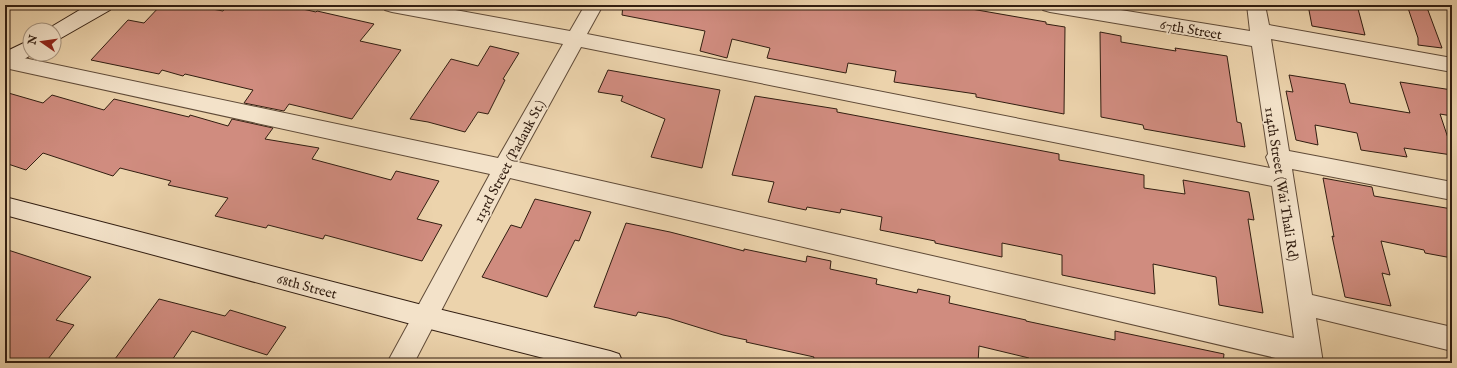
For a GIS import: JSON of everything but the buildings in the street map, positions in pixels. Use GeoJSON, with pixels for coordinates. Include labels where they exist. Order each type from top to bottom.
{"type":"FeatureCollection","features":[{"type":"Feature","properties":{"kind":"street"},"geometry":{"type":"LineString","coordinates":[[62,28],[103,5]]}},
{"type":"Feature","properties":{"kind":"street"},"geometry":{"type":"LineString","coordinates":[[392,5],[1282,179]]}},
{"type":"Feature","properties":{"kind":"street","name":"113rd Street (Padauk St.)"},"geometry":{"type":"LineString","coordinates":[[400,363],[426,317],[504,168],[594,5]]}},
{"type":"Feature","properties":{"kind":"street","name":"67th Street"},"geometry":{"type":"LineString","coordinates":[[1050,5],[1260,35],[1452,65]]}},
{"type":"Feature","properties":{"kind":"street","name":"114th Street (Wai Thali Rd)"},"geometry":{"type":"LineString","coordinates":[[1256,5],[1277,157],[1282,179],[1309,358]]}},
{"type":"Feature","properties":{"kind":"street"},"geometry":{"type":"LineString","coordinates":[[5,61],[22,51]]}},
{"type":"Feature","properties":{"kind":"street"},"geometry":{"type":"LineString","coordinates":[[5,61],[504,168],[1309,358]]}},
{"type":"Feature","properties":{"kind":"street"},"geometry":{"type":"LineString","coordinates":[[1277,157],[1452,192]]}},
{"type":"Feature","properties":{"kind":"street","name":"68th Street"},"geometry":{"type":"LineString","coordinates":[[5,206],[426,317],[610,363]]}},
{"type":"Feature","properties":{"kind":"street"},"geometry":{"type":"LineString","coordinates":[[1301,304],[1452,339]]}}]}
